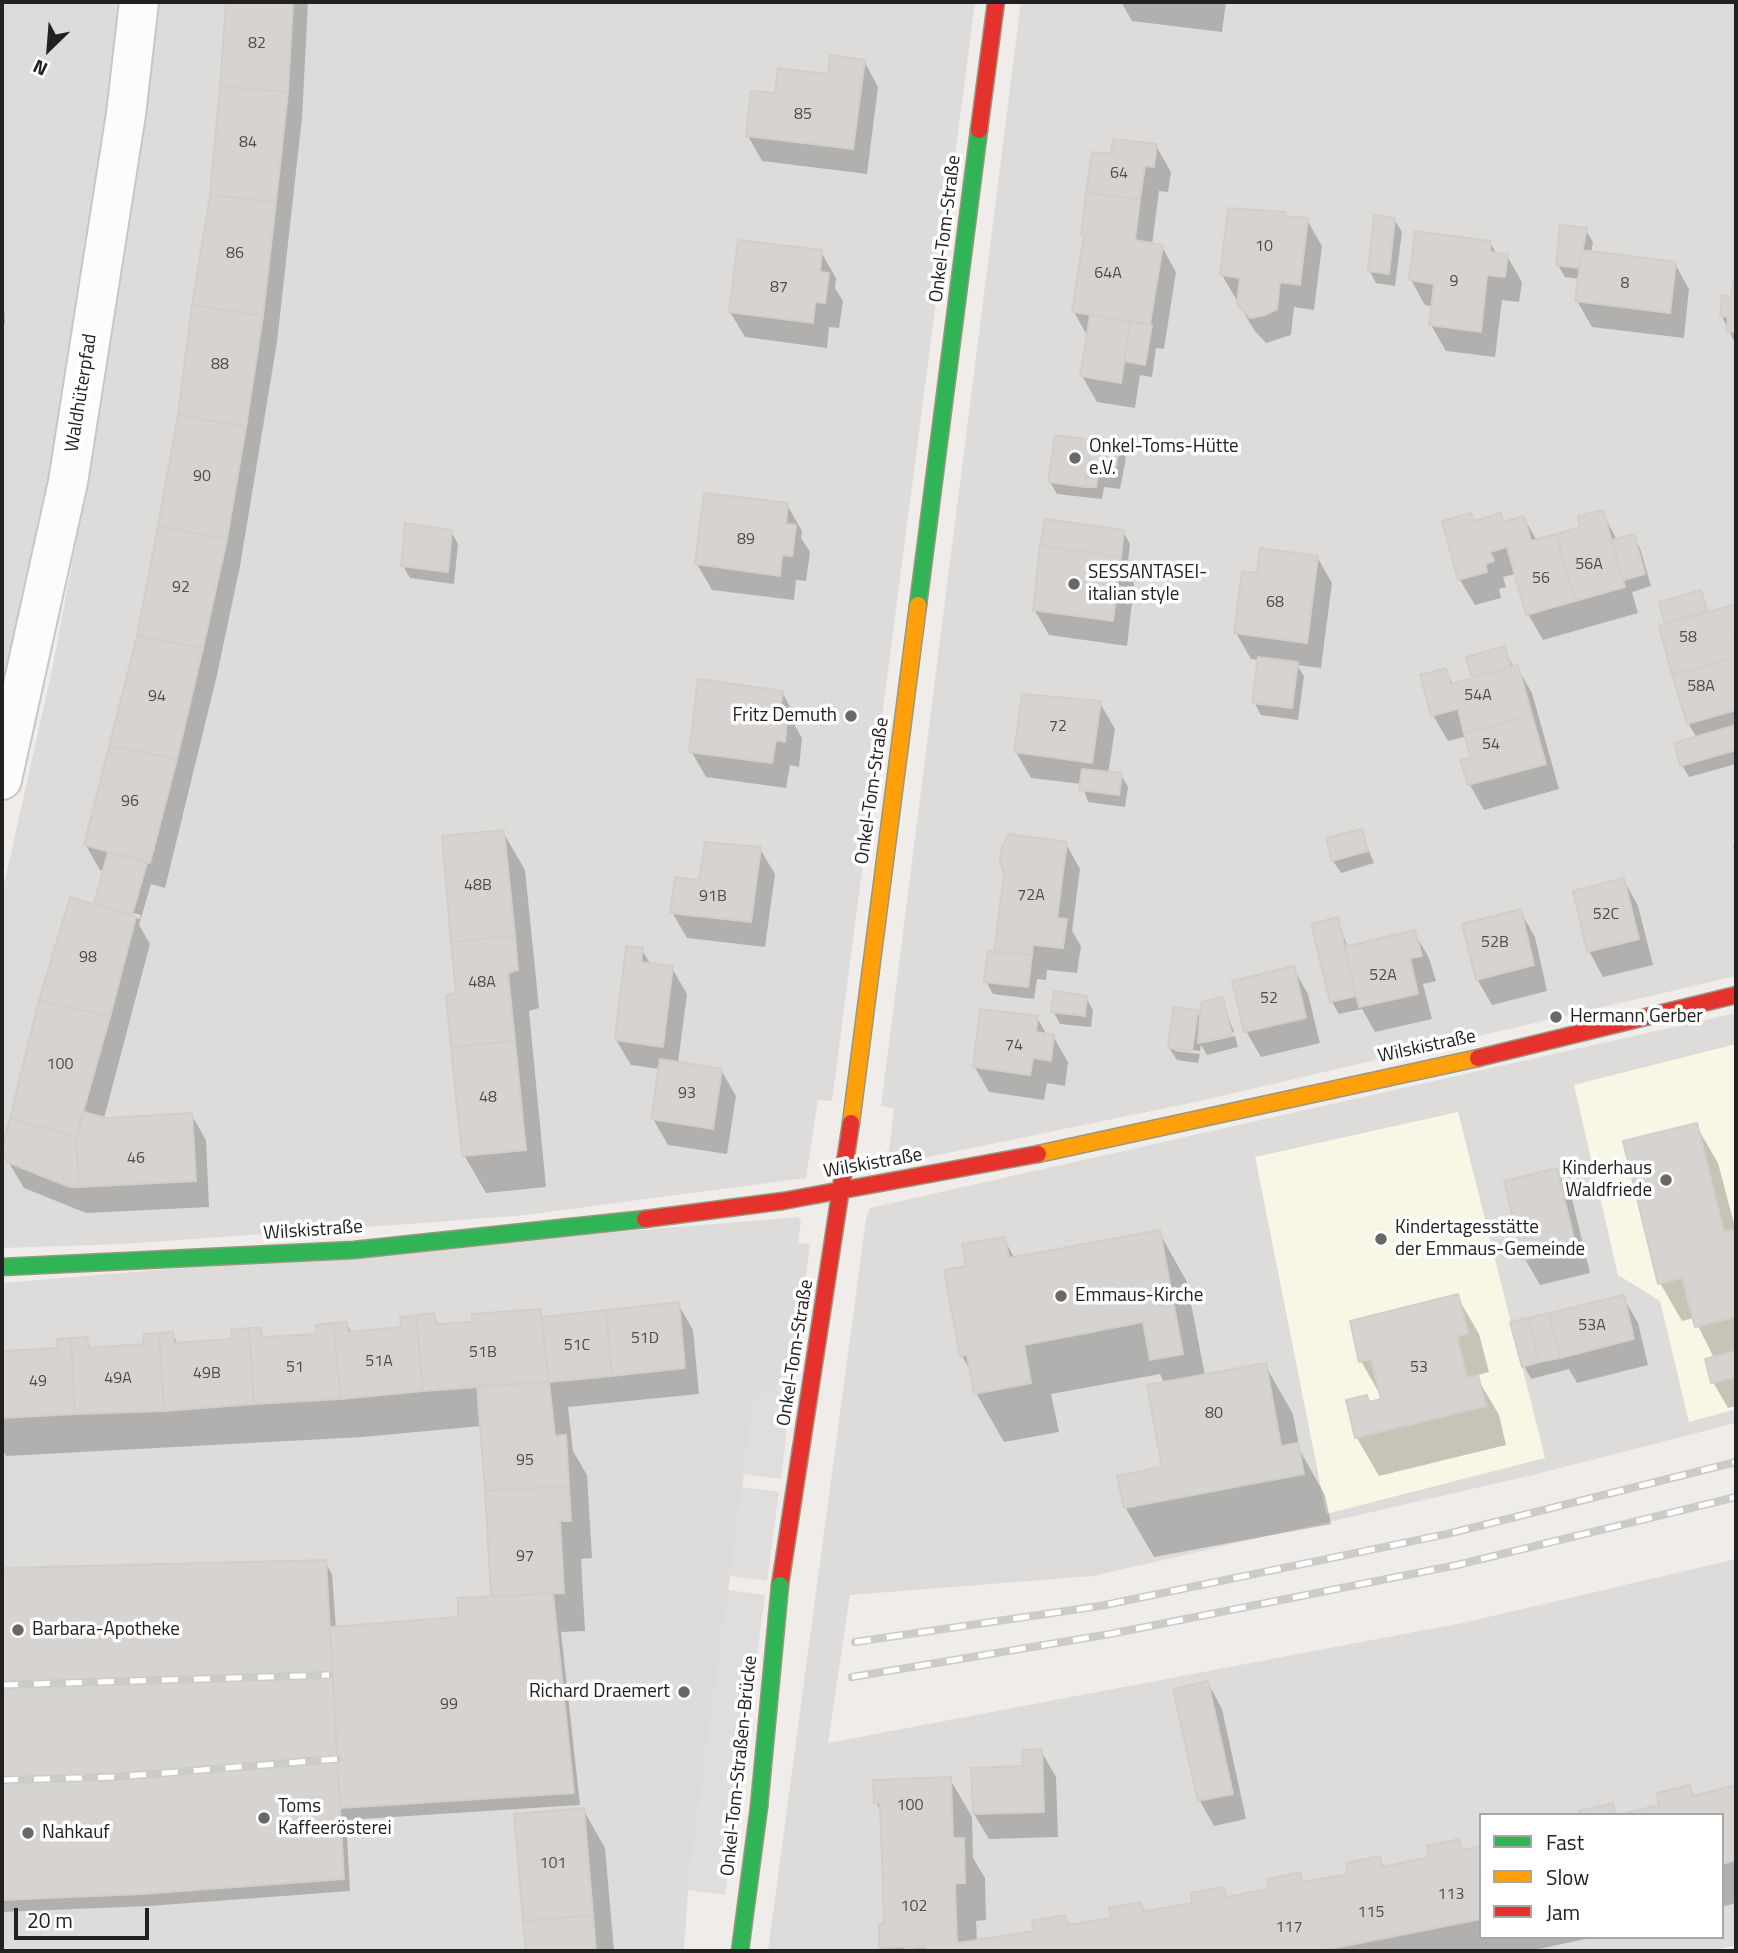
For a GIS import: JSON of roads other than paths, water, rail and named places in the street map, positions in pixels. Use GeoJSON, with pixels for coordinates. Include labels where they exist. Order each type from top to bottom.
{"type":"FeatureCollection","features":[{"type":"Feature","properties":{"kind":"main road","name":"Onkel-Tom-Straße"},"geometry":{"type":"LineString","coordinates":[[780,1585],[842,1192],[996,2]]}},
{"type":"Feature","properties":{"kind":"main road","name":"Wilskistraße"},"geometry":{"type":"LineString","coordinates":[[2,1267],[129,1263],[354,1250],[555,1230],[842,1192],[1156,1130],[1543,1044],[1736,995]]}},
{"type":"Feature","properties":{"kind":"main road","name":"Onkel-Tom-Straßen-Brücke"},"geometry":{"type":"LineString","coordinates":[[740,1951],[759,1807],[780,1585]]}},
{"type":"Feature","properties":{"kind":"street","name":"Waldhüterpfad"},"geometry":{"type":"LineString","coordinates":[[2,780],[68,482],[126,114],[139,2]]}},
{"type":"Feature","properties":{"kind":"railway"},"geometry":{"type":"LineString","coordinates":[[855,1642],[1100,1606],[1447,1534],[1736,1462]]}},
{"type":"Feature","properties":{"kind":"railway"},"geometry":{"type":"LineString","coordinates":[[852,1677],[1110,1634],[1457,1565],[1736,1497]]}},
{"type":"Feature","properties":{"kind":"railway"},"geometry":{"type":"LineString","coordinates":[[2,1685],[329,1675]]}},
{"type":"Feature","properties":{"kind":"railway"},"geometry":{"type":"LineString","coordinates":[[2,1780],[115,1777],[337,1759]]}},
{"type":"Feature","properties":{"kind":"place","name":"Onkel-Toms-Hütte e.V."},"geometry":{"type":"Point","coordinates":[1075,458]}},
{"type":"Feature","properties":{"kind":"place","name":"SESSANTASEI- italian style"},"geometry":{"type":"Point","coordinates":[1074,584]}},
{"type":"Feature","properties":{"kind":"place","name":"Fritz Demuth"},"geometry":{"type":"Point","coordinates":[851,716]}},
{"type":"Feature","properties":{"kind":"place","name":"Hermann Gerber"},"geometry":{"type":"Point","coordinates":[1556,1017]}},
{"type":"Feature","properties":{"kind":"place","name":"Kinderhaus Waldfriede"},"geometry":{"type":"Point","coordinates":[1666,1180]}},
{"type":"Feature","properties":{"kind":"place","name":"Kindertagesstätte der Emmaus-Gemeinde"},"geometry":{"type":"Point","coordinates":[1381,1239]}},
{"type":"Feature","properties":{"kind":"place","name":"Emmaus-Kirche"},"geometry":{"type":"Point","coordinates":[1061,1296]}},
{"type":"Feature","properties":{"kind":"place","name":"Barbara-Apotheke"},"geometry":{"type":"Point","coordinates":[18,1630]}},
{"type":"Feature","properties":{"kind":"place","name":"Richard Draemert"},"geometry":{"type":"Point","coordinates":[684,1692]}},
{"type":"Feature","properties":{"kind":"place","name":"Toms Kaffeerösterei"},"geometry":{"type":"Point","coordinates":[264,1818]}},
{"type":"Feature","properties":{"kind":"place","name":"Nahkauf"},"geometry":{"type":"Point","coordinates":[28,1833]}}]}
